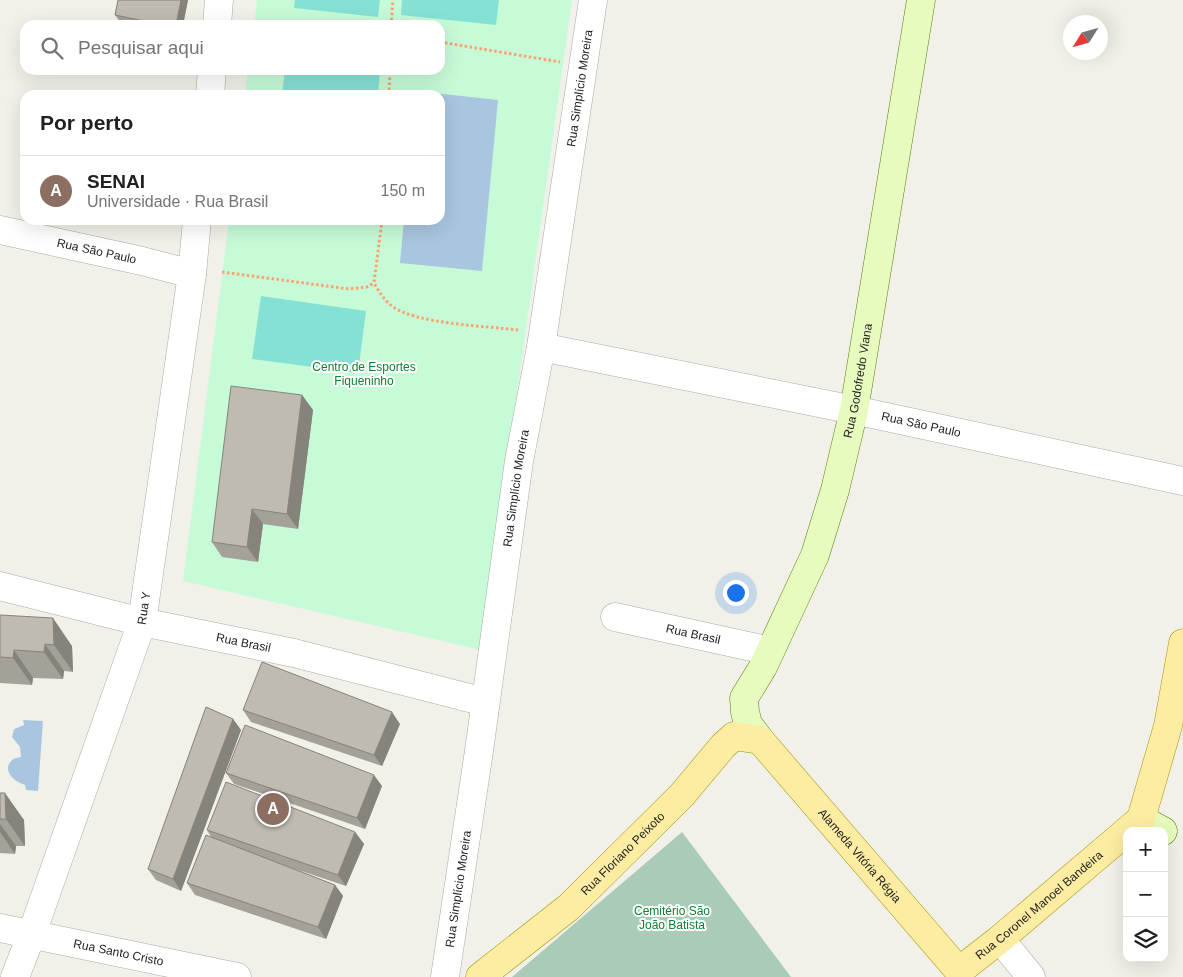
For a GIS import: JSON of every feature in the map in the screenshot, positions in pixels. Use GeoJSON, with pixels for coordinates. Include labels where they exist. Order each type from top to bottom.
{"type":"FeatureCollection","features":[{"type":"Feature","properties":{"kind":"main road","name":"Rua Godofredo Viana"},"geometry":{"type":"LineString","coordinates":[[760,740],[748,724],[744,698],[763,667],[815,555],[835,490],[854,410],[921,0]]}},
{"type":"Feature","properties":{"kind":"main road"},"geometry":{"type":"LineString","coordinates":[[1145,827],[1176,726],[1183,642]]}},
{"type":"Feature","properties":{"kind":"main road","name":"Rua Floriano Peixoto"},"geometry":{"type":"LineString","coordinates":[[480,977],[569,907],[682,795],[723,746],[734,736],[760,740]]}},
{"type":"Feature","properties":{"kind":"main road","name":"Alameda Vitória Régia"},"geometry":{"type":"LineString","coordinates":[[760,740],[955,974]]}},
{"type":"Feature","properties":{"kind":"main road"},"geometry":{"type":"LineString","coordinates":[[1168,833],[1183,836]]}},
{"type":"Feature","properties":{"kind":"main road","name":"Rua Coronel Manoel Bandeira"},"geometry":{"type":"LineString","coordinates":[[955,974],[1123,845]]}},
{"type":"Feature","properties":{"kind":"street"},"geometry":{"type":"LineString","coordinates":[[218,20],[220,0]]}},
{"type":"Feature","properties":{"kind":"street","name":"Rua Simplício Moreira"},"geometry":{"type":"LineString","coordinates":[[445,977],[519,461],[533,339],[592,0]]}},
{"type":"Feature","properties":{"kind":"street"},"geometry":{"type":"LineString","coordinates":[[210,90],[212,75]]}},
{"type":"Feature","properties":{"kind":"street","name":"Rua Y"},"geometry":{"type":"LineString","coordinates":[[15,977],[142,622],[197,225]]}},
{"type":"Feature","properties":{"kind":"street","name":"Rua São Paulo"},"geometry":{"type":"LineString","coordinates":[[0,230],[142,261],[192,274]]}},
{"type":"Feature","properties":{"kind":"street","name":"Rua São Paulo"},"geometry":{"type":"LineString","coordinates":[[533,339],[1183,481]]}},
{"type":"Feature","properties":{"kind":"street","name":"Rua Brasil"},"geometry":{"type":"LineString","coordinates":[[0,586],[142,622],[294,653],[485,702]]}},
{"type":"Feature","properties":{"kind":"street","name":"Rua Brasil"},"geometry":{"type":"LineString","coordinates":[[615,617],[770,651]]}},
{"type":"Feature","properties":{"kind":"street","name":"Rua Santo Cristo"},"geometry":{"type":"LineString","coordinates":[[0,928],[31,936],[237,977]]}},
{"type":"Feature","properties":{"kind":"street"},"geometry":{"type":"LineString","coordinates":[[1000,939],[1031,977]]}},
{"type":"Feature","properties":{"kind":"path"},"geometry":{"type":"LineString","coordinates":[[391,20],[393,0]]}},
{"type":"Feature","properties":{"kind":"path"},"geometry":{"type":"LineString","coordinates":[[445,43],[563,62]]}},
{"type":"Feature","properties":{"kind":"path"},"geometry":{"type":"LineString","coordinates":[[390,75],[390,90]]}},
{"type":"Feature","properties":{"kind":"path"},"geometry":{"type":"LineString","coordinates":[[381,225],[374,283],[393,307],[419,318],[533,339]]}},
{"type":"Feature","properties":{"kind":"path"},"geometry":{"type":"LineString","coordinates":[[222,272],[349,289],[367,288],[374,283]]}},
{"type":"Feature","properties":{"kind":"green space","name":"Centro de Esportes Fiqueninho"},"geometry":{"type":"Polygon","coordinates":[[[257,0],[572,0],[481,650],[183,581],[228,225],[445,225],[445,90],[246,90],[247,75],[445,75],[445,20],[255,20],[257,0]]]}},
{"type":"Feature","properties":{"kind":"green space","name":"Cemitério São João Batista"},"geometry":{"type":"Polygon","coordinates":[[[682,832],[791,977],[512,977],[682,832]]]}},
{"type":"Feature","properties":{"kind":"shaded area"},"geometry":{"type":"Polygon","coordinates":[[[295,0],[380,0],[378,17],[294,8],[295,0]]]}},
{"type":"Feature","properties":{"kind":"shaded area"},"geometry":{"type":"Polygon","coordinates":[[[402,0],[499,0],[496,25],[401,15],[402,0]]]}},
{"type":"Feature","properties":{"kind":"shaded area"},"geometry":{"type":"Polygon","coordinates":[[[284,75],[380,75],[378,90],[283,90],[284,75]]]}},
{"type":"Feature","properties":{"kind":"shaded area"},"geometry":{"type":"Polygon","coordinates":[[[445,94],[498,100],[482,271],[400,263],[404,225],[445,225],[445,94]]]}},
{"type":"Feature","properties":{"kind":"shaded area"},"geometry":{"type":"Polygon","coordinates":[[[261,296],[366,311],[358,373],[252,359],[261,296]]]}},
{"type":"Feature","properties":{"kind":"shaded area"},"geometry":{"type":"Polygon","coordinates":[[[23,720],[43,721],[38,791],[26,790],[25,785],[11,776],[8,768],[10,762],[21,757],[20,747],[12,737],[14,729],[24,725],[23,720]]]}},
{"type":"Feature","properties":{"kind":"building"},"geometry":{"type":"Polygon","coordinates":[[[118,0],[181,0],[177,20],[139,20],[115,15],[118,0]]]}},
{"type":"Feature","properties":{"kind":"building"},"geometry":{"type":"Polygon","coordinates":[[[231,386],[302,395],[287,514],[252,509],[247,547],[212,542],[231,386]]]}},
{"type":"Feature","properties":{"kind":"building"},"geometry":{"type":"Polygon","coordinates":[[[0,615],[53,618],[54,645],[45,644],[44,652],[14,650],[13,658],[0,657],[0,615]]]}},
{"type":"Feature","properties":{"kind":"building"},"geometry":{"type":"Polygon","coordinates":[[[262,662],[392,712],[374,755],[243,710],[262,662]]]}},
{"type":"Feature","properties":{"kind":"building"},"geometry":{"type":"Polygon","coordinates":[[[206,707],[233,719],[173,879],[148,869],[206,707]]]}},
{"type":"Feature","properties":{"kind":"building"},"geometry":{"type":"Polygon","coordinates":[[[245,725],[374,775],[357,818],[226,773],[245,725]]]}},
{"type":"Feature","properties":{"kind":"building"},"geometry":{"type":"Polygon","coordinates":[[[226,782],[355,832],[338,875],[207,830],[226,782]]]}},
{"type":"Feature","properties":{"kind":"building"},"geometry":{"type":"Polygon","coordinates":[[[0,793],[5,793],[6,819],[0,819],[0,793]]]}},
{"type":"Feature","properties":{"kind":"building"},"geometry":{"type":"Polygon","coordinates":[[[206,835],[335,885],[318,927],[187,883],[206,835]]]}},
{"type":"Feature","properties":{"kind":"place","name":"SENAI"},"geometry":{"type":"Point","coordinates":[273,809]}}]}
